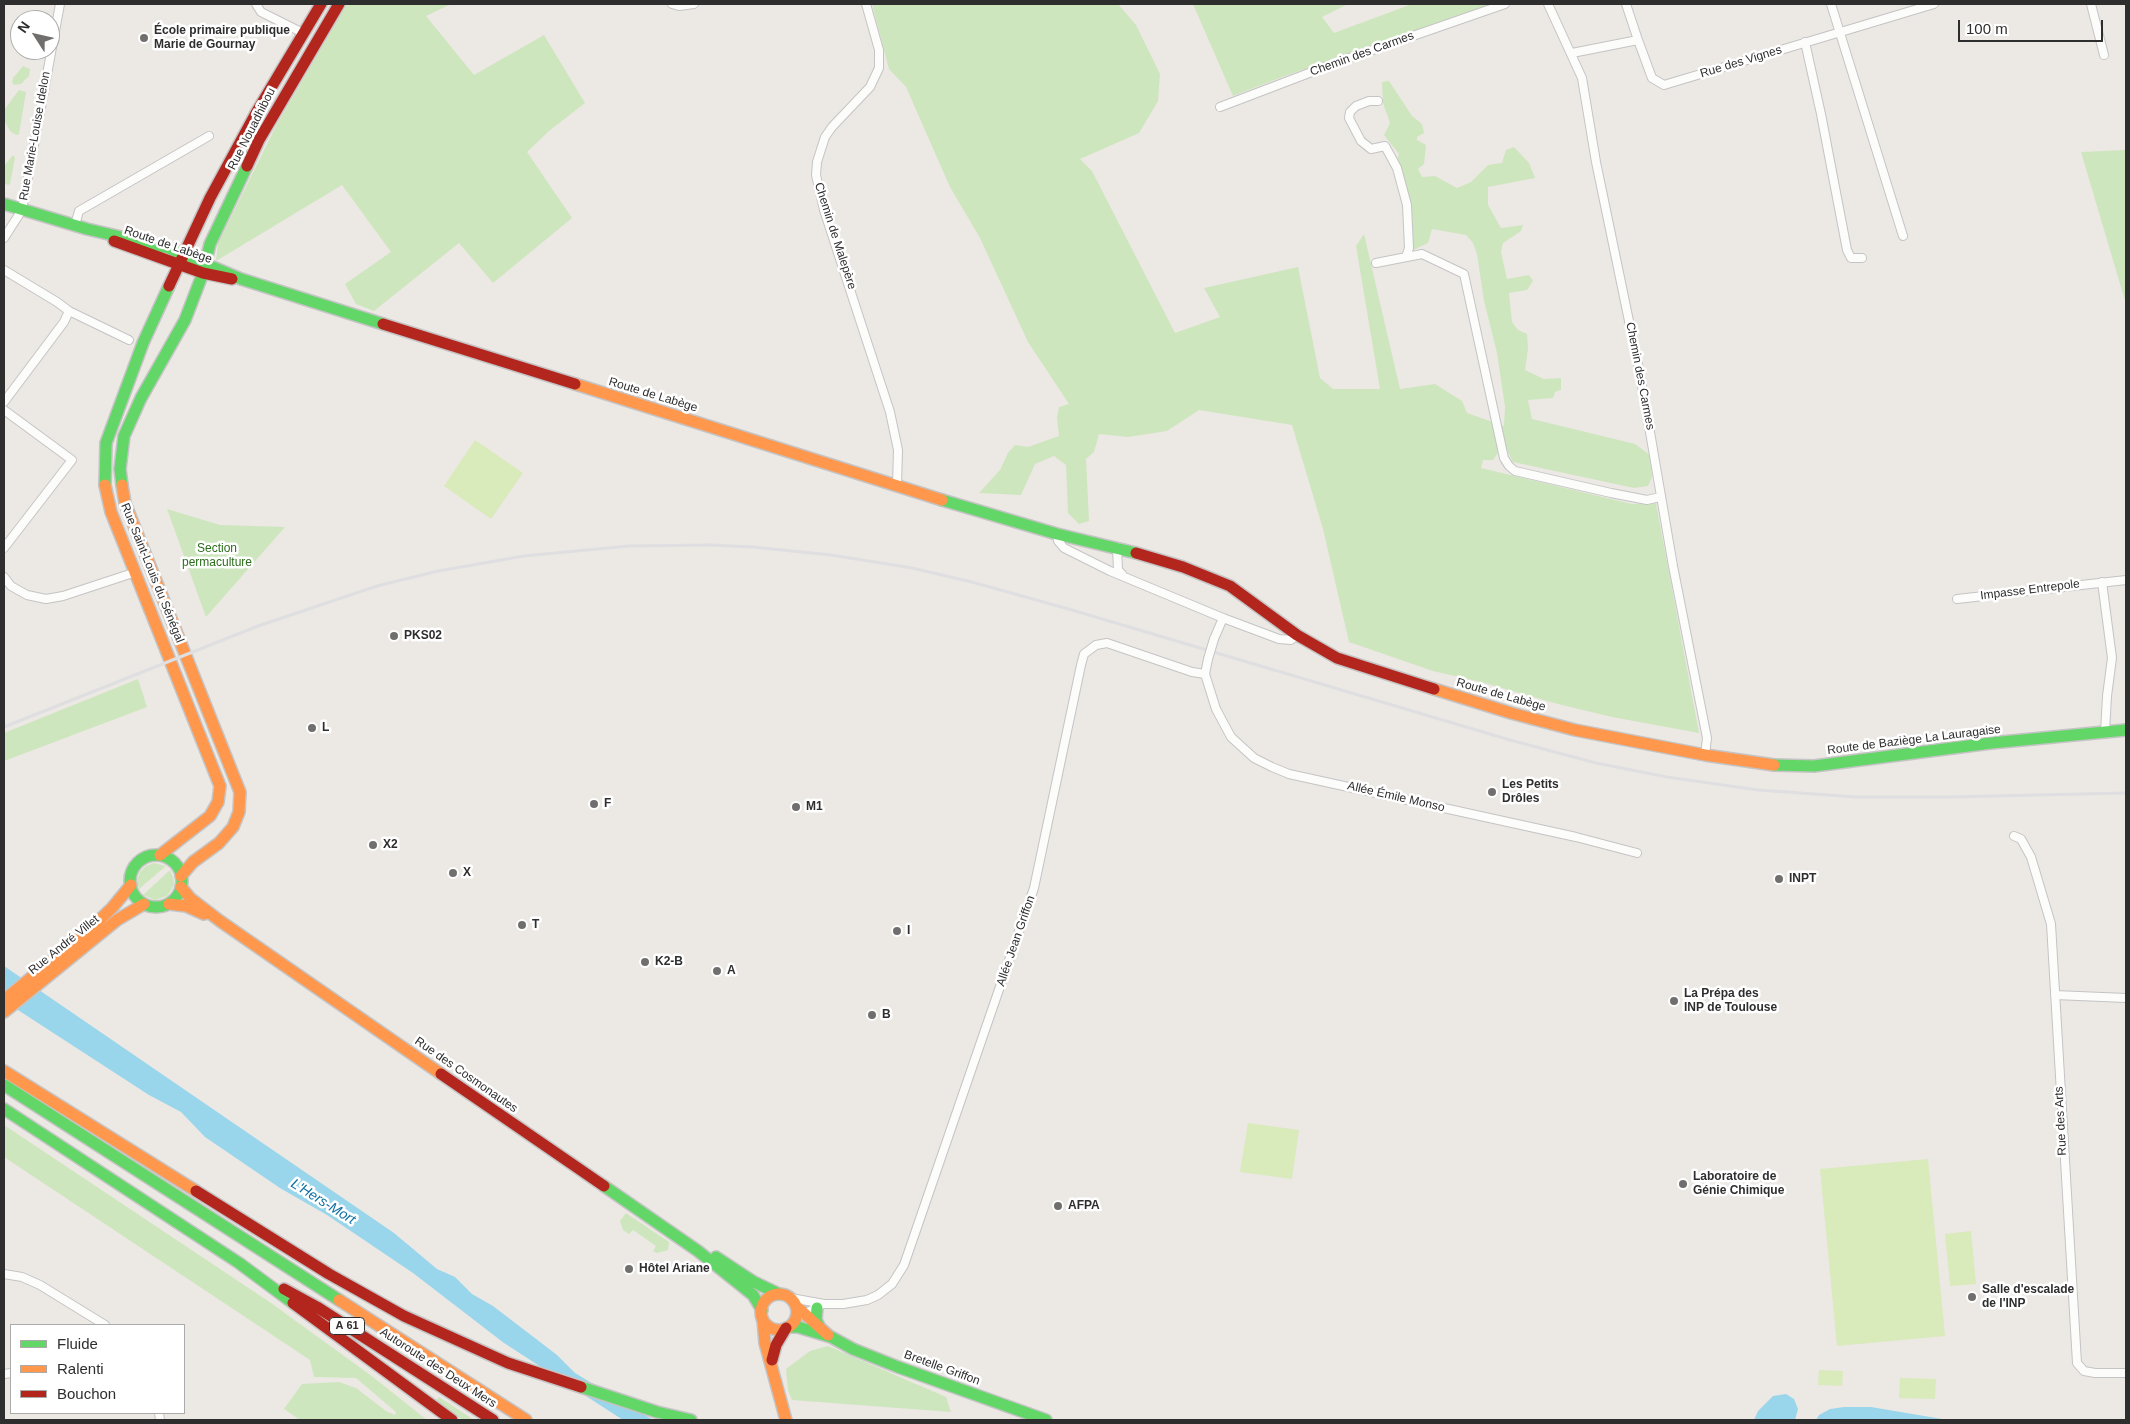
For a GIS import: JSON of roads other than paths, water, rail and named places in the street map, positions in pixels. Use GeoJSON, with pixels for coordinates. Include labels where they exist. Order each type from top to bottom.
{"type":"FeatureCollection","features":[{"type":"Feature","properties":{"kind":"main road","name":"Rue Nouadhibou"},"geometry":{"type":"LineString","coordinates":[[181,259],[224,172],[321,4]]}},
{"type":"Feature","properties":{"kind":"main road","name":"Rue Nouadhibou"},"geometry":{"type":"LineString","coordinates":[[205,268],[210,244],[267,123],[338,4]]}},
{"type":"Feature","properties":{"kind":"main road","name":"Route de Labège"},"geometry":{"type":"LineString","coordinates":[[4,204],[181,259],[229,279],[241,279],[897,485],[1057,534],[1117,547],[1183,567],[1230,586],[1296,635],[1337,658],[1511,713],[1575,730],[1705,755]]}},
{"type":"Feature","properties":{"kind":"main road","name":"Rue Saint-Louis du Sénégal"},"geometry":{"type":"LineString","coordinates":[[160,856],[210,816],[218,802],[220,786],[107,497],[104,470],[106,443],[144,343],[181,259]]}},
{"type":"Feature","properties":{"kind":"main road","name":"Rue Saint-Louis du Sénégal"},"geometry":{"type":"LineString","coordinates":[[181,881],[193,862],[227,835],[236,822],[240,804],[240,792],[125,503],[120,470],[122,447],[132,418],[185,320],[205,268]]}},
{"type":"Feature","properties":{"kind":"main road","name":"Route de Baziège La Lauragaise"},"geometry":{"type":"LineString","coordinates":[[1705,755],[1776,765],[1814,766],[1991,743],[2126,730]]}},
{"type":"Feature","properties":{"kind":"main road"},"geometry":{"type":"LineString","coordinates":[[150,856],[160,856],[174,863],[181,881],[174,900],[169,904],[156,907],[144,904],[135,896],[130,885],[130,878],[137,864],[150,856]]}},
{"type":"Feature","properties":{"kind":"main road","name":"Rue des Cosmonautes"},"geometry":{"type":"LineString","coordinates":[[181,881],[190,898],[220,921],[698,1252],[753,1295],[763,1315]]}},
{"type":"Feature","properties":{"kind":"main road","name":"Rue André Villet"},"geometry":{"type":"LineString","coordinates":[[4,1012],[102,917],[130,885]]}},
{"type":"Feature","properties":{"kind":"main road","name":"Rue André Villet"},"geometry":{"type":"LineString","coordinates":[[4,1000],[117,920],[144,904]]}},
{"type":"Feature","properties":{"kind":"main road","name":"Rue des Cosmonautes"},"geometry":{"type":"LineString","coordinates":[[169,904],[186,906],[220,921]]}},
{"type":"Feature","properties":{"kind":"main road"},"geometry":{"type":"LineString","coordinates":[[4,1071],[328,1274],[438,1332],[508,1363],[548,1377],[657,1412],[691,1420]]}},
{"type":"Feature","properties":{"kind":"main road","name":"A 61"},"geometry":{"type":"LineString","coordinates":[[4,1085],[230,1232],[521,1417],[530,1420]]}},
{"type":"Feature","properties":{"kind":"main road","name":"A 61"},"geometry":{"type":"LineString","coordinates":[[4,1109],[239,1263]]}},
{"type":"Feature","properties":{"kind":"main road","name":"Rue des Cosmonautes"},"geometry":{"type":"LineString","coordinates":[[698,1252],[712,1255],[754,1282],[779,1294]]}},
{"type":"Feature","properties":{"kind":"main road"},"geometry":{"type":"LineString","coordinates":[[239,1263],[452,1420]]}},
{"type":"Feature","properties":{"kind":"main road","name":"Autoroute des Deux Mers"},"geometry":{"type":"LineString","coordinates":[[239,1263],[317,1307],[493,1420]]}},
{"type":"Feature","properties":{"kind":"main road"},"geometry":{"type":"LineString","coordinates":[[772,1365],[776,1345],[788,1328],[797,1309],[779,1294],[766,1301],[763,1315],[765,1344],[786,1420]]}},
{"type":"Feature","properties":{"kind":"main road"},"geometry":{"type":"LineString","coordinates":[[819,1326],[816,1320],[820,1306]]}},
{"type":"Feature","properties":{"kind":"main road","name":"Bretelle Griffon"},"geometry":{"type":"LineString","coordinates":[[797,1309],[831,1337]]}},
{"type":"Feature","properties":{"kind":"main road"},"geometry":{"type":"LineString","coordinates":[[763,1315],[767,1324],[776,1330],[788,1328]]}},
{"type":"Feature","properties":{"kind":"main road","name":"Bretelle Griffon"},"geometry":{"type":"LineString","coordinates":[[788,1328],[798,1327],[831,1337],[853,1349],[898,1367],[1046,1420]]}},
{"type":"Feature","properties":{"kind":"main road"},"geometry":{"type":"LineString","coordinates":[[375,1364],[438,1420]]}},
{"type":"Feature","properties":{"kind":"street","name":"Rue Marie-Louise Idelon"},"geometry":{"type":"LineString","coordinates":[[22,210],[60,4]]}},
{"type":"Feature","properties":{"kind":"street"},"geometry":{"type":"LineString","coordinates":[[256,4],[262,12],[303,33]]}},
{"type":"Feature","properties":{"kind":"street"},"geometry":{"type":"LineString","coordinates":[[672,4],[679,6],[694,4]]}},
{"type":"Feature","properties":{"kind":"street","name":"Chemin de Malepère"},"geometry":{"type":"LineString","coordinates":[[866,4],[878,45],[879,68],[870,87],[825,137],[817,162],[816,175],[824,210],[890,412],[898,450],[897,485]]}},
{"type":"Feature","properties":{"kind":"street","name":"Chemin des Carmes"},"geometry":{"type":"LineString","coordinates":[[1220,107],[1338,62],[1505,4]]}},
{"type":"Feature","properties":{"kind":"street","name":"Chemin des Carmes"},"geometry":{"type":"LineString","coordinates":[[1548,4],[1582,78],[1596,162],[1655,453],[1660,497],[1707,738],[1705,755]]}},
{"type":"Feature","properties":{"kind":"street","name":"Rue des Vignes"},"geometry":{"type":"LineString","coordinates":[[1626,4],[1652,78],[1664,85],[1934,4]]}},
{"type":"Feature","properties":{"kind":"street"},"geometry":{"type":"LineString","coordinates":[[1830,4],[1903,236]]}},
{"type":"Feature","properties":{"kind":"street"},"geometry":{"type":"LineString","coordinates":[[2091,4],[2104,55]]}},
{"type":"Feature","properties":{"kind":"street"},"geometry":{"type":"LineString","coordinates":[[1572,54],[1638,40]]}},
{"type":"Feature","properties":{"kind":"street"},"geometry":{"type":"LineString","coordinates":[[1805,42],[1847,250],[1851,258],[1862,258]]}},
{"type":"Feature","properties":{"kind":"street"},"geometry":{"type":"LineString","coordinates":[[1378,101],[1368,101],[1356,106],[1350,112],[1349,118],[1361,141],[1371,149],[1385,146],[1397,168],[1408,205],[1409,248],[1406,257]]}},
{"type":"Feature","properties":{"kind":"street"},"geometry":{"type":"LineString","coordinates":[[74,225],[80,210],[208,136]]}},
{"type":"Feature","properties":{"kind":"street"},"geometry":{"type":"LineString","coordinates":[[4,238],[22,210]]}},
{"type":"Feature","properties":{"kind":"street"},"geometry":{"type":"LineString","coordinates":[[1376,263],[1422,254],[1464,274],[1504,458],[1515,471],[1647,500],[1660,497]]}},
{"type":"Feature","properties":{"kind":"street"},"geometry":{"type":"LineString","coordinates":[[4,270],[69,311],[129,340]]}},
{"type":"Feature","properties":{"kind":"street"},"geometry":{"type":"LineString","coordinates":[[4,402],[64,322],[69,311]]}},
{"type":"Feature","properties":{"kind":"street"},"geometry":{"type":"LineString","coordinates":[[4,410],[72,460],[4,548]]}},
{"type":"Feature","properties":{"kind":"street"},"geometry":{"type":"LineString","coordinates":[[1057,534],[1058,541],[1071,553],[1223,618],[1279,639],[1291,640],[1296,635]]}},
{"type":"Feature","properties":{"kind":"street"},"geometry":{"type":"LineString","coordinates":[[1117,547],[1118,570],[1122,574]]}},
{"type":"Feature","properties":{"kind":"street"},"geometry":{"type":"LineString","coordinates":[[4,578],[12,586],[28,595],[46,598],[63,596],[136,572]]}},
{"type":"Feature","properties":{"kind":"street","name":"Impasse Entrepole"},"geometry":{"type":"LineString","coordinates":[[1957,599],[2126,580]]}},
{"type":"Feature","properties":{"kind":"street"},"geometry":{"type":"LineString","coordinates":[[2102,582],[2112,658],[2106,696],[2106,732]]}},
{"type":"Feature","properties":{"kind":"street"},"geometry":{"type":"LineString","coordinates":[[1205,674],[1214,639],[1223,618]]}},
{"type":"Feature","properties":{"kind":"street","name":"Allée Jean Griffon"},"geometry":{"type":"LineString","coordinates":[[797,1309],[857,1303],[878,1295],[892,1284],[904,1265],[1034,888],[1084,654],[1096,644],[1107,643],[1192,672],[1205,674]]}},
{"type":"Feature","properties":{"kind":"street","name":"Allée Émile Monso"},"geometry":{"type":"LineString","coordinates":[[1205,674],[1216,709],[1231,737],[1254,758],[1272,767],[1289,774],[1576,837],[1637,853]]}},
{"type":"Feature","properties":{"kind":"street","name":"Rue des Arts"},"geometry":{"type":"LineString","coordinates":[[2014,836],[2021,839],[2027,847],[2049,911],[2051,924],[2075,1354],[2077,1363],[2084,1371],[2095,1374],[2126,1373]]}},
{"type":"Feature","properties":{"kind":"street"},"geometry":{"type":"LineString","coordinates":[[2055,995],[2126,998]]}},
{"type":"Feature","properties":{"kind":"street"},"geometry":{"type":"LineString","coordinates":[[4,1274],[22,1277],[40,1285],[103,1324]]}},
{"type":"Feature","properties":{"kind":"street","name":"Allée Jean Griffon"},"geometry":{"type":"LineString","coordinates":[[797,1309],[820,1306]]}},
{"type":"Feature","properties":{"kind":"water","name":"L'Hers-Mort"},"geometry":{"type":"Polygon","coordinates":[[[4,966],[394,1233],[437,1269],[455,1277],[472,1294],[493,1306],[557,1355],[575,1373],[653,1420],[623,1420],[504,1343],[413,1273],[327,1215],[280,1188],[205,1137],[181,1112],[149,1095],[4,1001],[4,966]]]}},
{"type":"Feature","properties":{"kind":"water"},"geometry":{"type":"Polygon","coordinates":[[[1786,1394],[1794,1399],[1798,1409],[1795,1420],[1754,1420],[1758,1411],[1773,1396],[1786,1394]]]}},
{"type":"Feature","properties":{"kind":"water"},"geometry":{"type":"Polygon","coordinates":[[[1871,1407],[1948,1420],[1816,1420],[1819,1415],[1830,1409],[1871,1407]]]}},
{"type":"Feature","properties":{"kind":"railway"},"geometry":{"type":"LineString","coordinates":[[4,727],[258,626],[377,586],[438,571],[524,556],[629,546],[710,545],[753,547],[831,555],[912,568],[972,582],[1510,740],[1596,763],[1667,777],[1758,790],[1856,797],[2126,793]]}},
{"type":"Feature","properties":{"kind":"place","name":"École primaire publique Marie de Gournay"},"geometry":{"type":"Point","coordinates":[144,38]}},
{"type":"Feature","properties":{"kind":"place","name":"PKS02"},"geometry":{"type":"Point","coordinates":[394,636]}},
{"type":"Feature","properties":{"kind":"place","name":"L"},"geometry":{"type":"Point","coordinates":[312,728]}},
{"type":"Feature","properties":{"kind":"place","name":"Les Petits Drôles"},"geometry":{"type":"Point","coordinates":[1492,792]}},
{"type":"Feature","properties":{"kind":"place","name":"F"},"geometry":{"type":"Point","coordinates":[594,804]}},
{"type":"Feature","properties":{"kind":"place","name":"M1"},"geometry":{"type":"Point","coordinates":[796,807]}},
{"type":"Feature","properties":{"kind":"place","name":"X2"},"geometry":{"type":"Point","coordinates":[373,845]}},
{"type":"Feature","properties":{"kind":"place","name":"X"},"geometry":{"type":"Point","coordinates":[453,873]}},
{"type":"Feature","properties":{"kind":"place","name":"INPT"},"geometry":{"type":"Point","coordinates":[1779,879]}},
{"type":"Feature","properties":{"kind":"place","name":"T"},"geometry":{"type":"Point","coordinates":[522,925]}},
{"type":"Feature","properties":{"kind":"place","name":"I"},"geometry":{"type":"Point","coordinates":[897,931]}},
{"type":"Feature","properties":{"kind":"place","name":"K2-B"},"geometry":{"type":"Point","coordinates":[645,962]}},
{"type":"Feature","properties":{"kind":"place","name":"A"},"geometry":{"type":"Point","coordinates":[717,971]}},
{"type":"Feature","properties":{"kind":"place","name":"La Prépa des INP de Toulouse"},"geometry":{"type":"Point","coordinates":[1674,1001]}},
{"type":"Feature","properties":{"kind":"place","name":"B"},"geometry":{"type":"Point","coordinates":[872,1015]}},
{"type":"Feature","properties":{"kind":"place","name":"Laboratoire de Génie Chimique"},"geometry":{"type":"Point","coordinates":[1683,1184]}},
{"type":"Feature","properties":{"kind":"place","name":"AFPA"},"geometry":{"type":"Point","coordinates":[1058,1206]}},
{"type":"Feature","properties":{"kind":"place","name":"Hôtel Ariane"},"geometry":{"type":"Point","coordinates":[629,1269]}},
{"type":"Feature","properties":{"kind":"place","name":"Salle d'escalade de l'INP"},"geometry":{"type":"Point","coordinates":[1972,1297]}},
{"type":"Feature","properties":{"kind":"park label","name":"Section permaculture"},"geometry":{"type":"Point","coordinates":[217,556]}}]}
